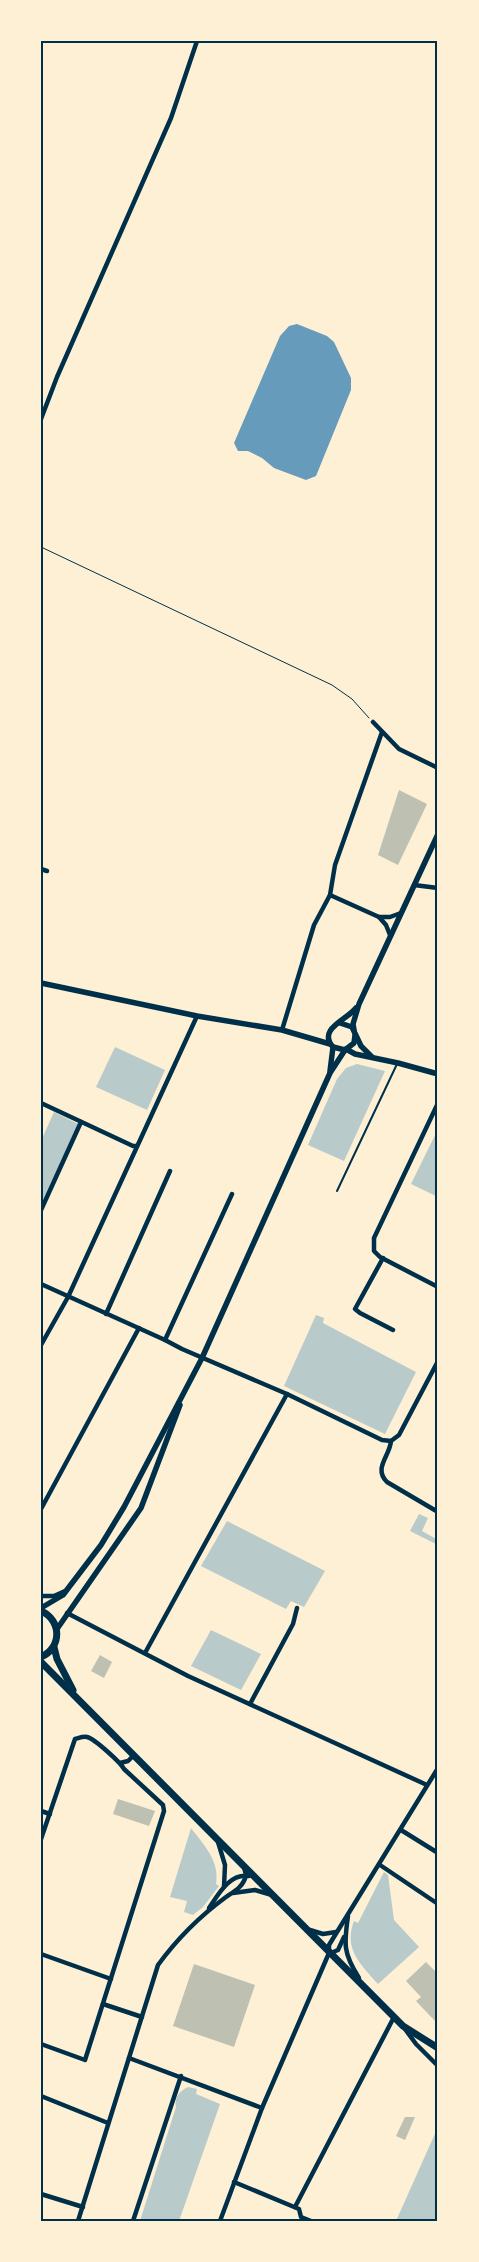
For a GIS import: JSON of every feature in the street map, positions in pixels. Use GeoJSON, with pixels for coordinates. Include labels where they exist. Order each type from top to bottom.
{"type":"FeatureCollection","features":[{"type":"Feature","properties":{"kind":"main road"},"geometry":{"type":"LineString","coordinates":[[41,1610],[50,1617],[57,1629],[54,1647],[59,1664],[75,1695]]}},
{"type":"Feature","properties":{"kind":"main road"},"geometry":{"type":"LineString","coordinates":[[41,1658],[54,1647]]}},
{"type":"Feature","properties":{"kind":"main road"},"geometry":{"type":"LineString","coordinates":[[41,1662],[403,2026],[438,2048]]}},
{"type":"Feature","properties":{"kind":"street"},"geometry":{"type":"LineString","coordinates":[[41,419],[57,377],[171,118],[197,41]]}},
{"type":"Feature","properties":{"kind":"street"},"geometry":{"type":"LineString","coordinates":[[373,722],[399,749],[438,768]]}},
{"type":"Feature","properties":{"kind":"street"},"geometry":{"type":"LineString","coordinates":[[282,1030],[314,925],[330,895],[335,865],[382,732]]}},
{"type":"Feature","properties":{"kind":"street"},"geometry":{"type":"LineString","coordinates":[[374,1058],[361,1046],[353,1024],[359,1004],[438,834]]}},
{"type":"Feature","properties":{"kind":"street"},"geometry":{"type":"LineString","coordinates":[[41,869],[47,870]]}},
{"type":"Feature","properties":{"kind":"street"},"geometry":{"type":"LineString","coordinates":[[414,885],[438,888]]}},
{"type":"Feature","properties":{"kind":"street"},"geometry":{"type":"LineString","coordinates":[[330,895],[380,917],[390,917],[401,913]]}},
{"type":"Feature","properties":{"kind":"street"},"geometry":{"type":"LineString","coordinates":[[380,917],[390,935]]}},
{"type":"Feature","properties":{"kind":"street"},"geometry":{"type":"LineString","coordinates":[[41,983],[197,1016],[282,1030],[308,1036],[356,1054],[438,1074]]}},
{"type":"Feature","properties":{"kind":"street"},"geometry":{"type":"LineString","coordinates":[[308,1036],[321,1036],[340,1023],[359,1004]]}},
{"type":"Feature","properties":{"kind":"street"},"geometry":{"type":"LineString","coordinates":[[41,1345],[68,1297],[197,1016]]}},
{"type":"Feature","properties":{"kind":"street"},"geometry":{"type":"LineString","coordinates":[[41,1610],[54,1602],[68,1589],[101,1545],[124,1507],[202,1358],[330,1073],[346,1050],[354,1043],[355,1033],[348,1024],[340,1023]]}},
{"type":"Feature","properties":{"kind":"street"},"geometry":{"type":"LineString","coordinates":[[330,1029],[328,1035],[332,1046],[330,1073]]}},
{"type":"Feature","properties":{"kind":"street"},"geometry":{"type":"LineString","coordinates":[[41,1102],[133,1146],[137,1146]]}},
{"type":"Feature","properties":{"kind":"street"},"geometry":{"type":"LineString","coordinates":[[438,1103],[374,1238],[374,1251],[383,1258],[438,1287]]}},
{"type":"Feature","properties":{"kind":"street"},"geometry":{"type":"LineString","coordinates":[[41,1210],[81,1122]]}},
{"type":"Feature","properties":{"kind":"street"},"geometry":{"type":"LineString","coordinates":[[106,1314],[170,1171]]}},
{"type":"Feature","properties":{"kind":"street"},"geometry":{"type":"LineString","coordinates":[[165,1340],[232,1194]]}},
{"type":"Feature","properties":{"kind":"street"},"geometry":{"type":"LineString","coordinates":[[383,1258],[356,1309],[360,1314],[393,1330]]}},
{"type":"Feature","properties":{"kind":"street"},"geometry":{"type":"LineString","coordinates":[[41,1284],[202,1358],[287,1394],[382,1440],[391,1441],[399,1435],[438,1361]]}},
{"type":"Feature","properties":{"kind":"street"},"geometry":{"type":"LineString","coordinates":[[41,1509],[139,1328]]}},
{"type":"Feature","properties":{"kind":"street"},"geometry":{"type":"LineString","coordinates":[[57,1629],[66,1613],[141,1508],[184,1392]]}},
{"type":"Feature","properties":{"kind":"street"},"geometry":{"type":"LineString","coordinates":[[145,1653],[287,1394]]}},
{"type":"Feature","properties":{"kind":"street"},"geometry":{"type":"LineString","coordinates":[[391,1441],[391,1447],[380,1469],[383,1478],[438,1512]]}},
{"type":"Feature","properties":{"kind":"street"},"geometry":{"type":"LineString","coordinates":[[41,1596],[54,1596],[68,1589]]}},
{"type":"Feature","properties":{"kind":"street"},"geometry":{"type":"LineString","coordinates":[[250,1704],[293,1624],[297,1608]]}},
{"type":"Feature","properties":{"kind":"street"},"geometry":{"type":"LineString","coordinates":[[66,1613],[250,1704],[428,1785]]}},
{"type":"Feature","properties":{"kind":"street"},"geometry":{"type":"LineString","coordinates":[[41,1839],[75,1739],[87,1737],[93,1740],[115,1761],[120,1763],[163,1805],[164,1811],[86,2060],[41,2044]]}},
{"type":"Feature","properties":{"kind":"street"},"geometry":{"type":"LineString","coordinates":[[120,1763],[128,1761],[134,1755]]}},
{"type":"Feature","properties":{"kind":"street"},"geometry":{"type":"LineString","coordinates":[[220,2221],[262,2108],[329,1953],[329,1945],[438,1768]]}},
{"type":"Feature","properties":{"kind":"street"},"geometry":{"type":"LineString","coordinates":[[41,1811],[50,1814]]}},
{"type":"Feature","properties":{"kind":"street"},"geometry":{"type":"LineString","coordinates":[[401,1830],[438,1853]]}},
{"type":"Feature","properties":{"kind":"street"},"geometry":{"type":"LineString","coordinates":[[215,1836],[225,1865],[224,1887]]}},
{"type":"Feature","properties":{"kind":"street"},"geometry":{"type":"LineString","coordinates":[[380,1865],[438,1904]]}},
{"type":"Feature","properties":{"kind":"street"},"geometry":{"type":"LineString","coordinates":[[78,2221],[158,1966],[175,1942],[207,1911],[241,1886],[246,1875],[244,1866]]}},
{"type":"Feature","properties":{"kind":"street"},"geometry":{"type":"LineString","coordinates":[[207,1911],[224,1887],[238,1875],[255,1877]]}},
{"type":"Feature","properties":{"kind":"street"},"geometry":{"type":"LineString","coordinates":[[231,1893],[255,1890],[274,1896]]}},
{"type":"Feature","properties":{"kind":"street"},"geometry":{"type":"LineString","coordinates":[[329,1953],[338,1950],[346,1930],[349,1915]]}},
{"type":"Feature","properties":{"kind":"street"},"geometry":{"type":"LineString","coordinates":[[306,1928],[323,1934],[337,1932]]}},
{"type":"Feature","properties":{"kind":"street"},"geometry":{"type":"LineString","coordinates":[[346,1930],[347,1958],[364,1987]]}},
{"type":"Feature","properties":{"kind":"street"},"geometry":{"type":"LineString","coordinates":[[41,1954],[111,1979]]}},
{"type":"Feature","properties":{"kind":"street"},"geometry":{"type":"LineString","coordinates":[[103,2004],[142,2017]]}},
{"type":"Feature","properties":{"kind":"street"},"geometry":{"type":"LineString","coordinates":[[295,2207],[394,2017]]}},
{"type":"Feature","properties":{"kind":"street"},"geometry":{"type":"LineString","coordinates":[[403,2026],[416,2044],[438,2066]]}},
{"type":"Feature","properties":{"kind":"street"},"geometry":{"type":"LineString","coordinates":[[129,2058],[262,2108]]}},
{"type":"Feature","properties":{"kind":"street"},"geometry":{"type":"LineString","coordinates":[[133,2221],[180,2076]]}},
{"type":"Feature","properties":{"kind":"street"},"geometry":{"type":"LineString","coordinates":[[41,2096],[108,2123]]}},
{"type":"Feature","properties":{"kind":"street"},"geometry":{"type":"LineString","coordinates":[[234,2182],[299,2209],[302,2217],[311,2221]]}},
{"type":"Feature","properties":{"kind":"street"},"geometry":{"type":"LineString","coordinates":[[41,2194],[83,2207]]}},
{"type":"Feature","properties":{"kind":"lane"},"geometry":{"type":"LineString","coordinates":[[337,1191],[398,1063]]}},
{"type":"Feature","properties":{"kind":"path"},"geometry":{"type":"LineString","coordinates":[[41,547],[332,686],[352,699],[373,722]]}},
{"type":"Feature","properties":{"kind":"shaded area"},"geometry":{"type":"Polygon","coordinates":[[[115,1047],[165,1070],[147,1110],[96,1087],[115,1047]]]}},
{"type":"Feature","properties":{"kind":"shaded area"},"geometry":{"type":"Polygon","coordinates":[[[357,1064],[385,1071],[344,1161],[308,1145],[337,1079],[346,1068],[357,1064]]]}},
{"type":"Feature","properties":{"kind":"shaded area"},"geometry":{"type":"Polygon","coordinates":[[[54,1112],[78,1124],[41,1204],[41,1141],[54,1112]]]}},
{"type":"Feature","properties":{"kind":"shaded area"},"geometry":{"type":"Polygon","coordinates":[[[438,1129],[438,1197],[411,1184],[438,1129]]]}},
{"type":"Feature","properties":{"kind":"shaded area"},"geometry":{"type":"Polygon","coordinates":[[[316,1315],[324,1318],[323,1323],[416,1372],[385,1434],[284,1386],[316,1315]]]}},
{"type":"Feature","properties":{"kind":"shaded area"},"geometry":{"type":"Polygon","coordinates":[[[419,1514],[428,1518],[422,1531],[438,1540],[438,1545],[410,1531],[419,1514]]]}},
{"type":"Feature","properties":{"kind":"shaded area"},"geometry":{"type":"Polygon","coordinates":[[[227,1521],[325,1571],[304,1607],[291,1601],[286,1609],[201,1566],[227,1521]]]}},
{"type":"Feature","properties":{"kind":"shaded area"},"geometry":{"type":"Polygon","coordinates":[[[211,1630],[261,1654],[241,1690],[191,1666],[211,1630]]]}},
{"type":"Feature","properties":{"kind":"shaded area"},"geometry":{"type":"Polygon","coordinates":[[[191,1828],[210,1854],[216,1868],[216,1884],[219,1886],[203,1907],[193,1915],[184,1912],[187,1901],[170,1897],[191,1828]]]}},
{"type":"Feature","properties":{"kind":"shaded area"},"geometry":{"type":"Polygon","coordinates":[[[384,1872],[388,1875],[394,1920],[419,1947],[378,1984],[356,1956],[352,1948],[351,1931],[354,1921],[358,1923],[384,1872]]]}},
{"type":"Feature","properties":{"kind":"shaded area"},"geometry":{"type":"Polygon","coordinates":[[[188,2087],[197,2089],[196,2094],[220,2104],[179,2221],[140,2221],[176,2107],[177,2097],[180,2092],[188,2087]]]}},
{"type":"Feature","properties":{"kind":"shaded area"},"geometry":{"type":"Polygon","coordinates":[[[438,2127],[438,2221],[396,2221],[438,2127]]]}},
{"type":"Feature","properties":{"kind":"water"},"geometry":{"type":"Polygon","coordinates":[[[297,324],[327,336],[334,342],[351,378],[351,390],[316,476],[306,480],[274,468],[262,458],[248,451],[238,451],[234,443],[280,336],[289,326],[297,324]]]}},
{"type":"Feature","properties":{"kind":"building"},"geometry":{"type":"Polygon","coordinates":[[[399,790],[427,804],[398,865],[378,855],[399,790]]]}},
{"type":"Feature","properties":{"kind":"building"},"geometry":{"type":"Polygon","coordinates":[[[100,1655],[112,1662],[104,1678],[91,1671],[100,1655]]]}},
{"type":"Feature","properties":{"kind":"building"},"geometry":{"type":"Polygon","coordinates":[[[118,1799],[155,1811],[149,1826],[113,1814],[118,1799]]]}},
{"type":"Feature","properties":{"kind":"building"},"geometry":{"type":"Polygon","coordinates":[[[426,1962],[438,1974],[438,2018],[435,2021],[416,2001],[421,1997],[406,1981],[426,1962]]]}},
{"type":"Feature","properties":{"kind":"building"},"geometry":{"type":"Polygon","coordinates":[[[194,1964],[255,1985],[234,2047],[173,2026],[194,1964]]]}},
{"type":"Feature","properties":{"kind":"building"},"geometry":{"type":"Polygon","coordinates":[[[405,2117],[415,2117],[405,2140],[396,2136],[405,2117]]]}}]}
